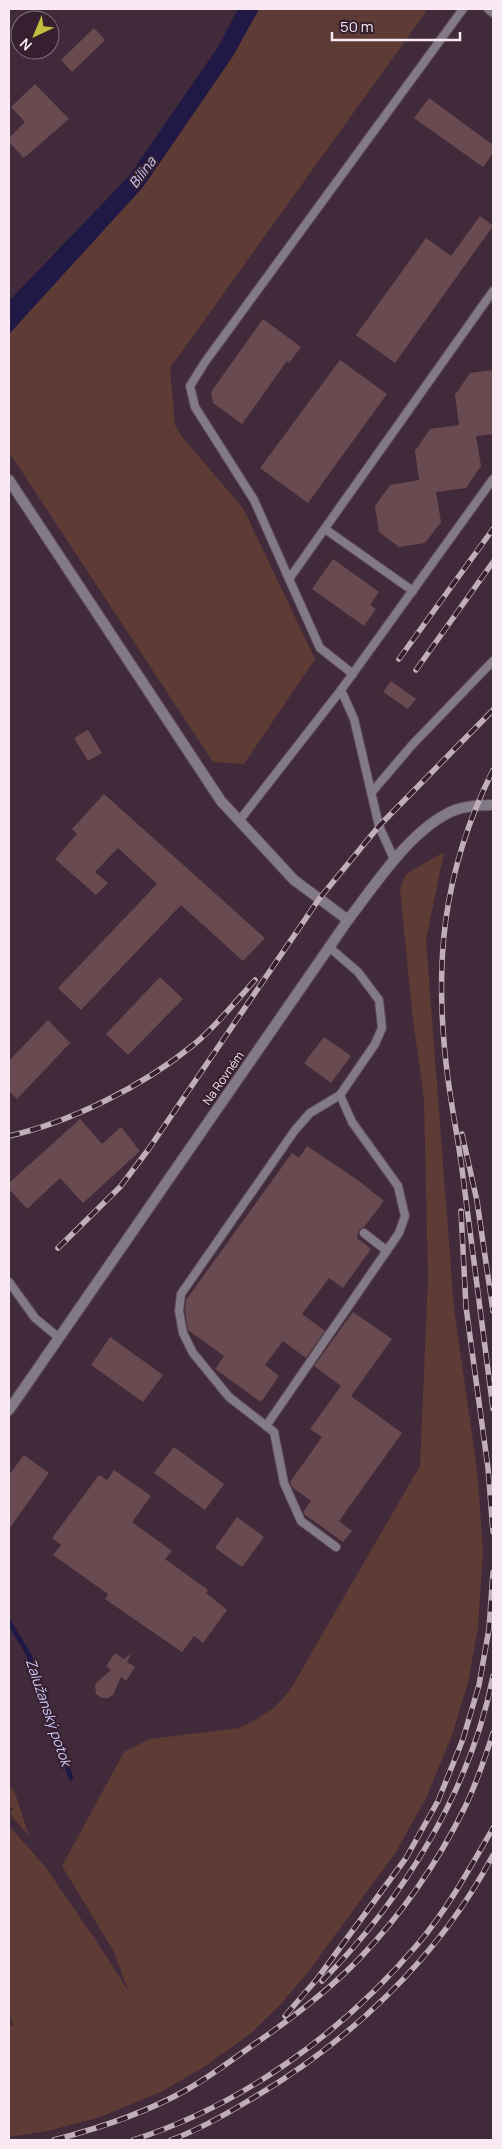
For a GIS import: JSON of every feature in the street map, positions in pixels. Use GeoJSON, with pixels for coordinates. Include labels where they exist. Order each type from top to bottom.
{"type":"FeatureCollection","features":[{"type":"Feature","properties":{"kind":"street"},"geometry":{"type":"LineString","coordinates":[[9,480],[221,801],[294,880],[348,920]]}},
{"type":"Feature","properties":{"kind":"street","name":"Na Rovném"},"geometry":{"type":"LineString","coordinates":[[9,1410],[329,947],[394,859],[435,821],[455,810],[493,805]]}},
{"type":"Feature","properties":{"kind":"lane"},"geometry":{"type":"LineString","coordinates":[[353,674],[320,648],[254,500],[195,407],[190,386],[205,362],[463,9]]}},
{"type":"Feature","properties":{"kind":"lane"},"geometry":{"type":"LineString","coordinates":[[488,9],[493,13]]}},
{"type":"Feature","properties":{"kind":"lane"},"geometry":{"type":"LineString","coordinates":[[289,579],[493,292]]}},
{"type":"Feature","properties":{"kind":"lane"},"geometry":{"type":"LineString","coordinates":[[239,821],[353,674],[493,479]]}},
{"type":"Feature","properties":{"kind":"lane"},"geometry":{"type":"LineString","coordinates":[[325,529],[413,591]]}},
{"type":"Feature","properties":{"kind":"lane"},"geometry":{"type":"LineString","coordinates":[[372,792],[412,745],[493,661]]}},
{"type":"Feature","properties":{"kind":"lane"},"geometry":{"type":"LineString","coordinates":[[341,690],[354,719],[379,826],[394,859]]}},
{"type":"Feature","properties":{"kind":"lane"},"geometry":{"type":"LineString","coordinates":[[329,947],[358,972],[379,1000],[382,1028],[375,1044],[340,1095],[310,1113],[295,1130],[180,1294],[179,1311],[183,1333],[193,1353],[229,1397],[274,1432],[284,1483],[301,1520],[336,1547]]}},
{"type":"Feature","properties":{"kind":"lane"},"geometry":{"type":"LineString","coordinates":[[266,1426],[399,1233],[405,1216],[398,1186],[352,1122],[340,1095]]}},
{"type":"Feature","properties":{"kind":"lane"},"geometry":{"type":"LineString","coordinates":[[364,1233],[387,1251]]}},
{"type":"Feature","properties":{"kind":"lane"},"geometry":{"type":"LineString","coordinates":[[9,1282],[35,1318],[58,1337]]}},
{"type":"Feature","properties":{"kind":"shaded area"},"geometry":{"type":"Polygon","coordinates":[[[259,9],[428,9],[170,368],[175,425],[182,437],[243,508],[315,659],[244,764],[213,762],[9,452],[9,334],[143,187],[233,56],[259,9]]]}},
{"type":"Feature","properties":{"kind":"shaded area"},"geometry":{"type":"Polygon","coordinates":[[[444,852],[426,940],[454,1308],[477,1469],[483,1551],[478,1628],[468,1683],[452,1735],[427,1796],[396,1852],[308,1972],[281,2004],[251,2033],[204,2067],[161,2092],[100,2117],[48,2131],[9,2137],[9,2026],[13,2025],[9,2013],[9,1826],[44,1865],[129,1992],[114,1952],[62,1866],[124,1752],[150,1739],[239,1728],[275,1707],[290,1690],[420,1466],[428,1279],[424,1099],[412,1012],[400,889],[406,874],[444,852]]]}},
{"type":"Feature","properties":{"kind":"shaded area"},"geometry":{"type":"Polygon","coordinates":[[[9,1785],[15,1793],[29,1836],[9,1813],[13,1809],[9,1805],[9,1785]]]}},
{"type":"Feature","properties":{"kind":"water","name":"Bílina"},"geometry":{"type":"Polygon","coordinates":[[[238,9],[259,9],[233,56],[143,187],[9,334],[9,301],[129,176],[218,47],[238,9]]]}},
{"type":"Feature","properties":{"kind":"building"},"geometry":{"type":"Polygon","coordinates":[[[94,28],[105,40],[72,72],[61,60],[94,28]]]}},
{"type":"Feature","properties":{"kind":"building"},"geometry":{"type":"Polygon","coordinates":[[[35,84],[69,119],[24,158],[9,142],[9,138],[25,122],[11,107],[35,84]]]}},
{"type":"Feature","properties":{"kind":"building"},"geometry":{"type":"Polygon","coordinates":[[[429,98],[493,145],[493,153],[483,167],[414,118],[429,98]]]}},
{"type":"Feature","properties":{"kind":"building"},"geometry":{"type":"Polygon","coordinates":[[[480,216],[493,226],[395,363],[356,335],[426,238],[451,256],[480,216]]]}},
{"type":"Feature","properties":{"kind":"building"},"geometry":{"type":"Polygon","coordinates":[[[263,319],[301,347],[289,363],[287,361],[242,424],[213,403],[211,392],[263,319]]]}},
{"type":"Feature","properties":{"kind":"building"},"geometry":{"type":"Polygon","coordinates":[[[340,360],[387,394],[308,503],[260,468],[340,360]]]}},
{"type":"Feature","properties":{"kind":"building"},"geometry":{"type":"Polygon","coordinates":[[[493,370],[493,434],[476,436],[481,466],[466,488],[436,492],[441,522],[425,543],[399,547],[379,532],[375,506],[390,485],[419,480],[415,451],[430,429],[459,425],[455,395],[470,373],[493,370]]]}},
{"type":"Feature","properties":{"kind":"building"},"geometry":{"type":"Polygon","coordinates":[[[333,559],[379,592],[370,605],[376,609],[364,626],[312,589],[333,559]]]}},
{"type":"Feature","properties":{"kind":"building"},"geometry":{"type":"Polygon","coordinates":[[[391,681],[416,699],[408,709],[383,692],[391,681]]]}},
{"type":"Feature","properties":{"kind":"building"},"geometry":{"type":"Polygon","coordinates":[[[88,730],[102,753],[88,761],[74,738],[88,730]]]}},
{"type":"Feature","properties":{"kind":"building"},"geometry":{"type":"Polygon","coordinates":[[[104,794],[265,938],[243,961],[181,905],[81,1010],[58,988],[157,884],[118,848],[95,872],[108,883],[96,895],[55,859],[77,834],[72,829],[104,794]]]}},
{"type":"Feature","properties":{"kind":"building"},"geometry":{"type":"Polygon","coordinates":[[[160,977],[183,999],[128,1055],[106,1034],[160,977]]]}},
{"type":"Feature","properties":{"kind":"building"},"geometry":{"type":"Polygon","coordinates":[[[48,1020],[70,1043],[17,1099],[9,1091],[9,1061],[48,1020]]]}},
{"type":"Feature","properties":{"kind":"building"},"geometry":{"type":"Polygon","coordinates":[[[324,1037],[351,1056],[331,1083],[304,1063],[324,1037]]]}},
{"type":"Feature","properties":{"kind":"building"},"geometry":{"type":"Polygon","coordinates":[[[80,1119],[102,1144],[121,1127],[140,1151],[83,1203],[60,1178],[27,1209],[9,1189],[9,1183],[80,1119]]]}},
{"type":"Feature","properties":{"kind":"building"},"geometry":{"type":"Polygon","coordinates":[[[307,1146],[359,1181],[384,1201],[364,1227],[359,1230],[357,1238],[371,1249],[343,1288],[329,1278],[302,1314],[325,1331],[306,1358],[283,1341],[265,1365],[279,1376],[261,1402],[215,1369],[224,1356],[188,1330],[185,1311],[186,1300],[292,1153],[299,1158],[307,1146]]]}},
{"type":"Feature","properties":{"kind":"building"},"geometry":{"type":"Polygon","coordinates":[[[353,1312],[392,1339],[351,1396],[402,1433],[339,1521],[352,1531],[343,1542],[304,1514],[303,1512],[311,1501],[292,1487],[290,1482],[322,1437],[310,1429],[341,1386],[314,1366],[353,1312]]]}},
{"type":"Feature","properties":{"kind":"building"},"geometry":{"type":"Polygon","coordinates":[[[110,1337],[163,1375],[143,1402],[91,1365],[110,1337]]]}},
{"type":"Feature","properties":{"kind":"building"},"geometry":{"type":"Polygon","coordinates":[[[174,1447],[224,1484],[205,1510],[154,1473],[174,1447]]]}},
{"type":"Feature","properties":{"kind":"building"},"geometry":{"type":"Polygon","coordinates":[[[24,1455],[49,1473],[9,1529],[9,1475],[24,1455]]]}},
{"type":"Feature","properties":{"kind":"building"},"geometry":{"type":"Polygon","coordinates":[[[114,1470],[151,1496],[132,1522],[172,1551],[165,1559],[208,1590],[206,1593],[227,1610],[203,1643],[194,1636],[182,1652],[105,1599],[108,1594],[53,1555],[61,1545],[52,1538],[99,1475],[107,1480],[114,1470]]]}},
{"type":"Feature","properties":{"kind":"building"},"geometry":{"type":"Polygon","coordinates":[[[237,1517],[264,1537],[242,1567],[215,1548],[237,1517]]]}},
{"type":"Feature","properties":{"kind":"building"},"geometry":{"type":"Polygon","coordinates":[[[115,1653],[124,1659],[131,1654],[127,1662],[135,1667],[126,1681],[121,1677],[113,1695],[108,1698],[102,1698],[96,1694],[95,1684],[111,1670],[106,1666],[115,1653]]]}},
{"type":"Feature","properties":{"kind":"waterway","name":"Zalužanský potok"},"geometry":{"type":"LineString","coordinates":[[9,1622],[29,1655],[71,1778]]}},
{"type":"Feature","properties":{"kind":"railway"},"geometry":{"type":"LineString","coordinates":[[399,659],[493,529]]}},
{"type":"Feature","properties":{"kind":"railway"},"geometry":{"type":"LineString","coordinates":[[416,670],[493,562]]}},
{"type":"Feature","properties":{"kind":"railway"},"geometry":{"type":"LineString","coordinates":[[58,1248],[120,1187],[148,1150],[319,899],[379,826],[493,710]]}},
{"type":"Feature","properties":{"kind":"railway"},"geometry":{"type":"LineString","coordinates":[[493,770],[462,846],[452,883],[442,958],[442,997],[448,1079],[462,1169],[493,1409]]}},
{"type":"Feature","properties":{"kind":"railway"},"geometry":{"type":"LineString","coordinates":[[9,1136],[33,1130],[81,1112],[151,1075],[173,1061],[200,1039],[217,1023],[255,980]]}},
{"type":"Feature","properties":{"kind":"railway"},"geometry":{"type":"LineString","coordinates":[[462,1134],[477,1201],[493,1311]]}},
{"type":"Feature","properties":{"kind":"railway"},"geometry":{"type":"LineString","coordinates":[[461,1211],[466,1307],[488,1468],[493,1532]]}},
{"type":"Feature","properties":{"kind":"railway"},"geometry":{"type":"LineString","coordinates":[[285,2016],[317,1979],[406,1858],[438,1801],[463,1739],[479,1685],[489,1629],[493,1572]]}},
{"type":"Feature","properties":{"kind":"railway"},"geometry":{"type":"LineString","coordinates":[[322,1981],[380,1915],[406,1879],[430,1840],[451,1801],[468,1760],[483,1718],[493,1676]]}},
{"type":"Feature","properties":{"kind":"railway"},"geometry":{"type":"LineString","coordinates":[[54,2140],[122,2119],[172,2098],[188,2089],[295,2015],[347,1971],[375,1942],[431,1868],[469,1798],[493,1733]]}},
{"type":"Feature","properties":{"kind":"railway"},"geometry":{"type":"LineString","coordinates":[[133,2140],[174,2125],[213,2107],[251,2086],[288,2062],[356,2008],[388,1977],[428,1932],[458,1888],[493,1828]]}},
{"type":"Feature","properties":{"kind":"railway"},"geometry":{"type":"LineString","coordinates":[[171,2140],[220,2117],[285,2078],[321,2053],[355,2025],[388,1995],[446,1929],[471,1893],[493,1855]]}}]}
